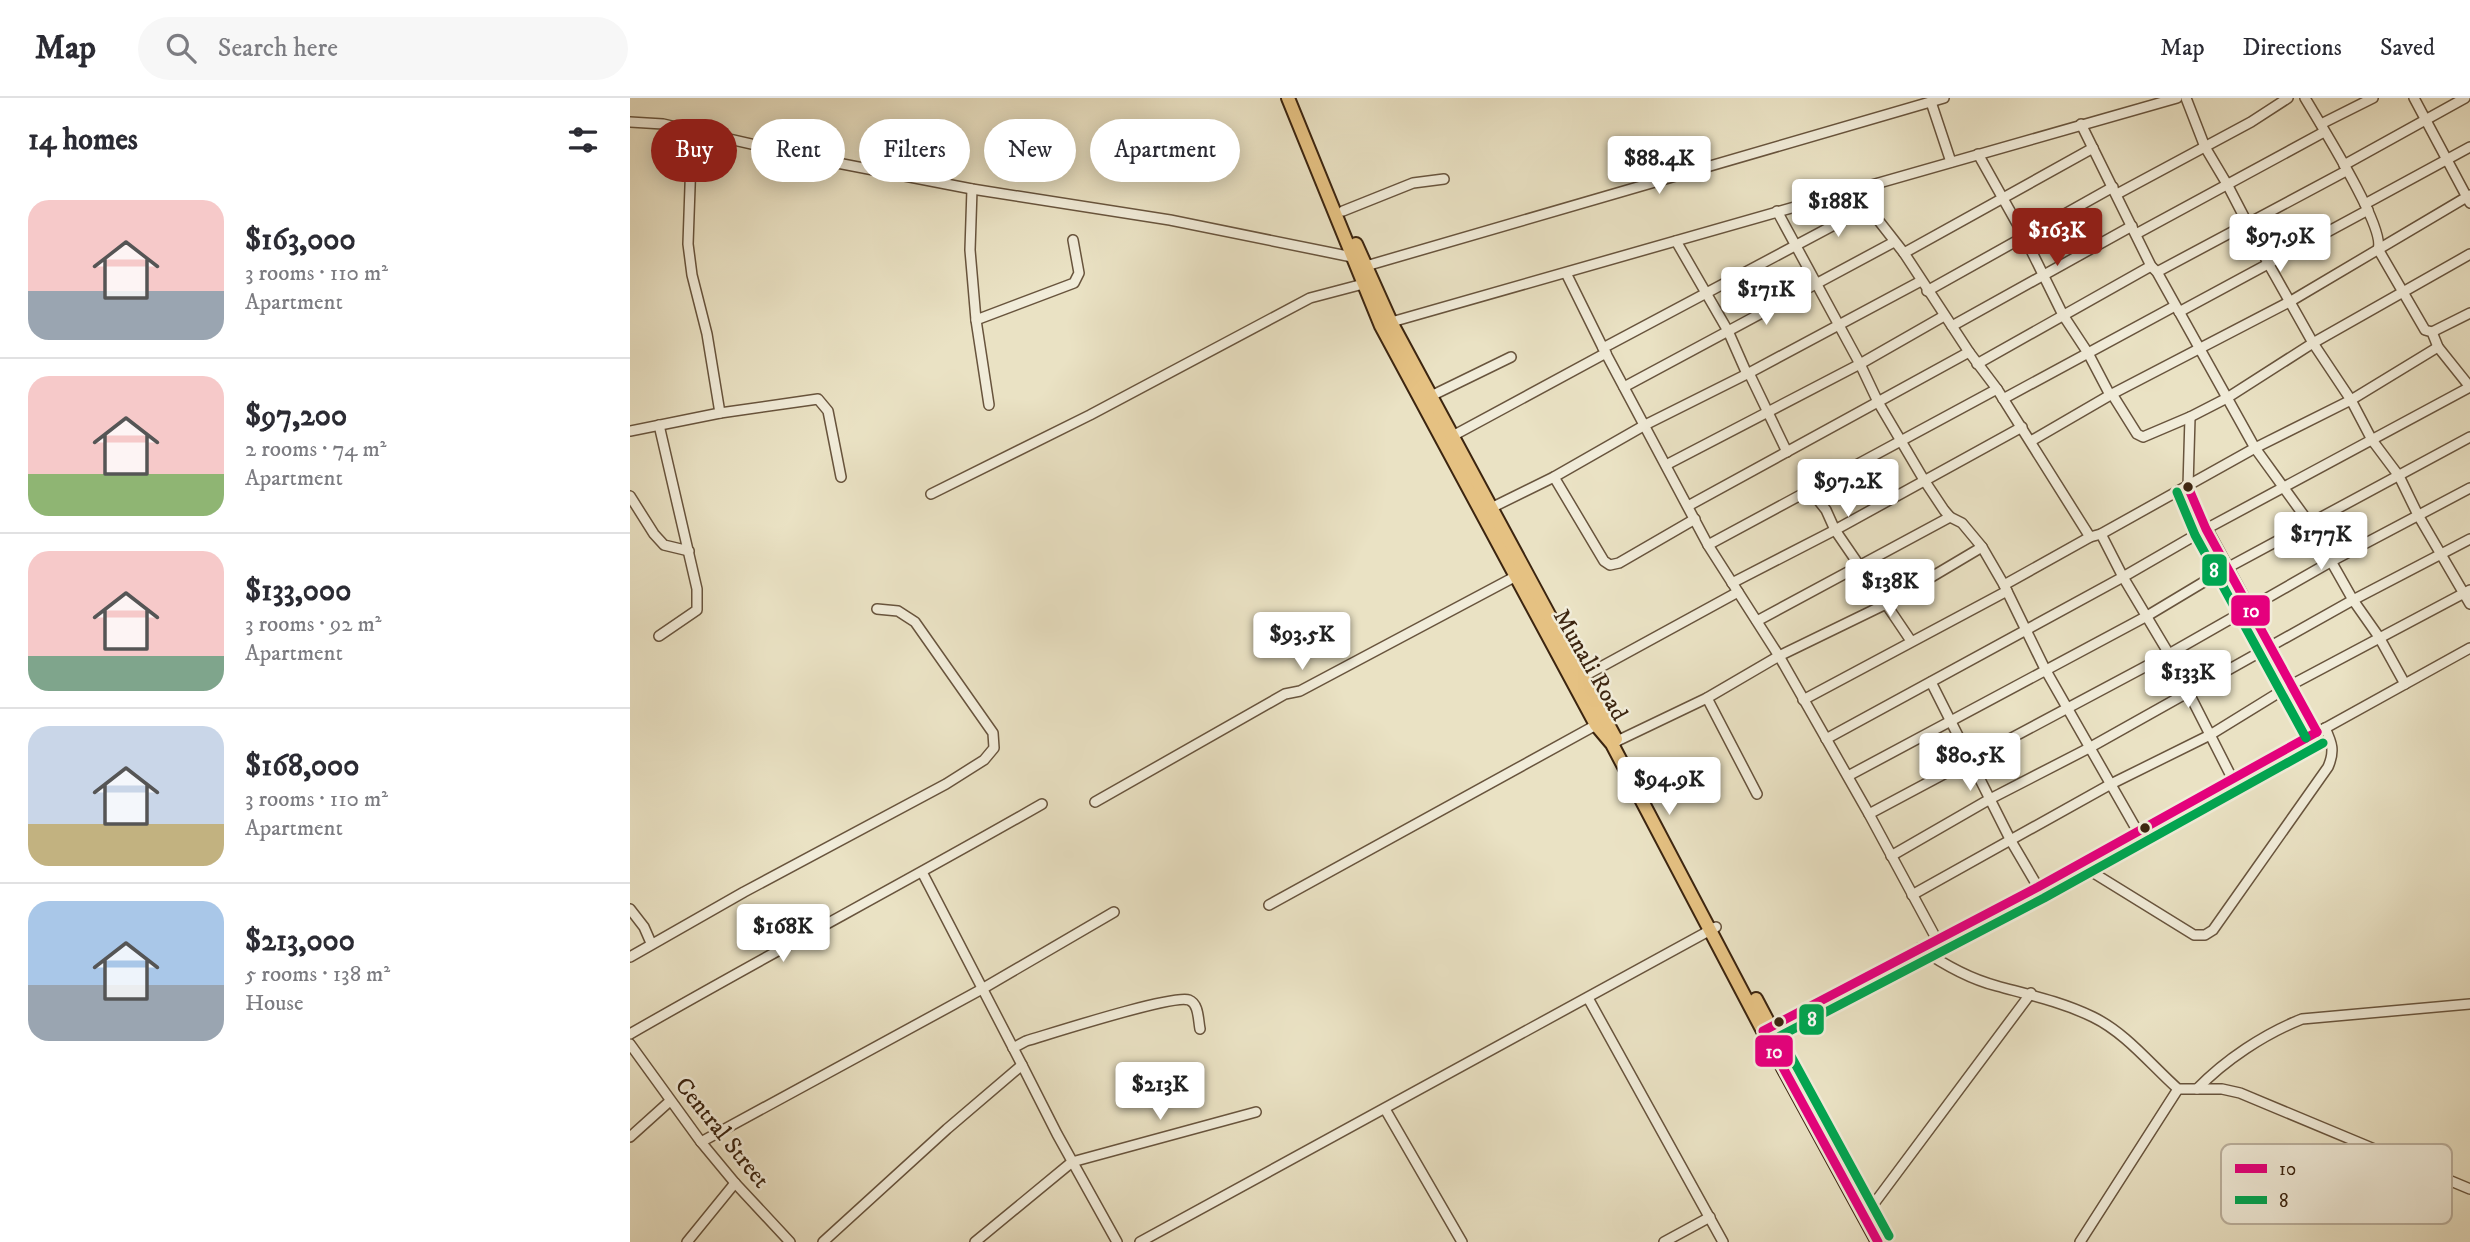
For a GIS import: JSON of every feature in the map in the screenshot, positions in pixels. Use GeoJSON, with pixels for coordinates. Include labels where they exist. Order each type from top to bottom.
{"type":"FeatureCollection","features":[{"type":"Feature","properties":{"kind":"main road","name":"Munali Road"},"geometry":{"type":"LineString","coordinates":[[1288,98],[1360,261]]}},
{"type":"Feature","properties":{"kind":"main road","name":"Munali Road"},"geometry":{"type":"LineString","coordinates":[[1297,98],[1386,324],[1867,1214],[1885,1242]]}},
{"type":"Feature","properties":{"kind":"main road","name":"Munali Road"},"geometry":{"type":"LineString","coordinates":[[1386,324],[1431,397],[1448,438]]}},
{"type":"Feature","properties":{"kind":"main road","name":"Munali Road"},"geometry":{"type":"LineString","coordinates":[[1578,680],[1597,725],[1614,743]]}},
{"type":"Feature","properties":{"kind":"main road","name":"Munali Road"},"geometry":{"type":"LineString","coordinates":[[1867,1214],[1878,1242]]}},
{"type":"Feature","properties":{"kind":"street"},"geometry":{"type":"LineString","coordinates":[[737,140],[972,189],[1170,220],[1360,261],[1944,98]]}},
{"type":"Feature","properties":{"kind":"street"},"geometry":{"type":"LineString","coordinates":[[1386,324],[2177,98]]}},
{"type":"Feature","properties":{"kind":"street"},"geometry":{"type":"LineString","coordinates":[[2186,98],[2204,147],[2227,184],[2268,263],[2313,343],[2351,400],[2372,440],[2399,476],[2441,556],[2467,592],[2470,604]]}},
{"type":"Feature","properties":{"kind":"street"},"geometry":{"type":"LineString","coordinates":[[1927,291],[2024,236],[2251,122],[2288,98]]}},
{"type":"Feature","properties":{"kind":"street"},"geometry":{"type":"LineString","coordinates":[[2305,98],[2366,207],[2380,242],[2378,249],[2425,330],[2432,332],[2470,313]]}},
{"type":"Feature","properties":{"kind":"street"},"geometry":{"type":"LineString","coordinates":[[1952,327],[2044,276],[2227,184],[2373,98]]}},
{"type":"Feature","properties":{"kind":"street"},"geometry":{"type":"LineString","coordinates":[[2031,441],[2111,394],[2291,301],[2469,199],[2414,98]]}},
{"type":"Feature","properties":{"kind":"street"},"geometry":{"type":"LineString","coordinates":[[1977,363],[2063,315],[2248,224],[2424,119],[2465,98]]}},
{"type":"Feature","properties":{"kind":"street"},"geometry":{"type":"LineString","coordinates":[[1931,102],[1951,162]]}},
{"type":"Feature","properties":{"kind":"street"},"geometry":{"type":"LineString","coordinates":[[630,122],[651,121]]}},
{"type":"Feature","properties":{"kind":"street"},"geometry":{"type":"LineString","coordinates":[[2081,124],[2154,269],[2255,448],[2310,524],[2405,684]]}},
{"type":"Feature","properties":{"kind":"street"},"geometry":{"type":"LineString","coordinates":[[2003,399],[2088,353],[2268,263],[2470,147]]}},
{"type":"Feature","properties":{"kind":"street"},"geometry":{"type":"LineString","coordinates":[[1904,253],[2093,148]]}},
{"type":"Feature","properties":{"kind":"street"},"geometry":{"type":"LineString","coordinates":[[1978,154],[2024,236],[2063,315],[2137,434],[2143,437],[2227,398],[2313,343],[2470,254]]}},
{"type":"Feature","properties":{"kind":"street"},"geometry":{"type":"LineString","coordinates":[[1343,211],[1413,183],[1444,179]]}},
{"type":"Feature","properties":{"kind":"street"},"geometry":{"type":"LineString","coordinates":[[690,182],[688,244],[692,275],[708,334],[720,413]]}},
{"type":"Feature","properties":{"kind":"street"},"geometry":{"type":"LineString","coordinates":[[972,189],[970,250],[976,320],[989,405]]}},
{"type":"Feature","properties":{"kind":"street"},"geometry":{"type":"LineString","coordinates":[[1860,189],[1868,207],[1904,253],[1944,316],[1997,389],[2090,537]]}},
{"type":"Feature","properties":{"kind":"street"},"geometry":{"type":"LineString","coordinates":[[1448,438],[1705,293],[1868,207]]}},
{"type":"Feature","properties":{"kind":"street"},"geometry":{"type":"LineString","coordinates":[[1777,211],[1878,402],[1924,480],[1950,517],[1962,523],[1982,547],[2045,669],[2138,832]]}},
{"type":"Feature","properties":{"kind":"street"},"geometry":{"type":"LineString","coordinates":[[976,320],[1074,283],[1079,273],[1073,240]]}},
{"type":"Feature","properties":{"kind":"street"},"geometry":{"type":"LineString","coordinates":[[1676,241],[1728,331],[1787,452]]}},
{"type":"Feature","properties":{"kind":"street"},"geometry":{"type":"LineString","coordinates":[[1624,387],[1894,242]]}},
{"type":"Feature","properties":{"kind":"street"},"geometry":{"type":"LineString","coordinates":[[1566,273],[1604,351],[1708,545],[1779,656],[1937,940]]}},
{"type":"Feature","properties":{"kind":"street"},"geometry":{"type":"LineString","coordinates":[[1487,510],[1921,281]]}},
{"type":"Feature","properties":{"kind":"street"},"geometry":{"type":"LineString","coordinates":[[931,494],[1090,415],[1310,298],[1368,283]]}},
{"type":"Feature","properties":{"kind":"street"},"geometry":{"type":"LineString","coordinates":[[1666,465],[1860,364],[1944,316]]}},
{"type":"Feature","properties":{"kind":"street"},"geometry":{"type":"LineString","coordinates":[[1826,739],[2470,387],[2465,371],[2438,347],[2432,332]]}},
{"type":"Feature","properties":{"kind":"street"},"geometry":{"type":"LineString","coordinates":[[1804,700],[2005,588],[2090,537],[2101,534],[2188,488],[2255,448],[2351,400],[2438,347]]}},
{"type":"Feature","properties":{"kind":"street"},"geometry":{"type":"LineString","coordinates":[[1688,506],[1969,352]]}},
{"type":"Feature","properties":{"kind":"street"},"geometry":{"type":"LineString","coordinates":[[1431,397],[1511,357]]}},
{"type":"Feature","properties":{"kind":"street"},"geometry":{"type":"LineString","coordinates":[[1708,545],[1997,389]]}},
{"type":"Feature","properties":{"kind":"street"},"geometry":{"type":"LineString","coordinates":[[630,431],[720,413],[818,399],[828,411],[841,477]]}},
{"type":"Feature","properties":{"kind":"street"},"geometry":{"type":"LineString","coordinates":[[2079,864],[2194,935],[2205,935],[2213,930],[2328,767],[2333,753],[2333,746],[2269,648],[2206,529],[2188,488],[2190,417]]}},
{"type":"Feature","properties":{"kind":"street"},"geometry":{"type":"LineString","coordinates":[[659,425],[697,589],[697,610],[659,636]]}},
{"type":"Feature","properties":{"kind":"street"},"geometry":{"type":"LineString","coordinates":[[1578,680],[1835,530],[2022,427]]}},
{"type":"Feature","properties":{"kind":"street"},"geometry":{"type":"LineString","coordinates":[[1848,776],[2147,616],[2227,568],[2470,437]]}},
{"type":"Feature","properties":{"kind":"street"},"geometry":{"type":"LineString","coordinates":[[1554,477],[1604,561],[1610,565],[1619,563],[1695,519]]}},
{"type":"Feature","properties":{"kind":"street"},"geometry":{"type":"LineString","coordinates":[[1869,814],[2169,654],[2332,561],[2470,488]]}},
{"type":"Feature","properties":{"kind":"street"},"geometry":{"type":"LineString","coordinates":[[1811,491],[1826,510],[1835,530],[1859,565]]}},
{"type":"Feature","properties":{"kind":"street"},"geometry":{"type":"LineString","coordinates":[[630,496],[653,534],[664,545],[689,551]]}},
{"type":"Feature","properties":{"kind":"street"},"geometry":{"type":"LineString","coordinates":[[1757,621],[1950,517]]}},
{"type":"Feature","properties":{"kind":"street"},"geometry":{"type":"LineString","coordinates":[[2101,534],[2169,654],[2232,778]]}},
{"type":"Feature","properties":{"kind":"street"},"geometry":{"type":"LineString","coordinates":[[1891,856],[2354,600],[2470,539]]}},
{"type":"Feature","properties":{"kind":"street"},"geometry":{"type":"LineString","coordinates":[[1614,743],[1707,698],[1779,656],[1886,604],[1982,547]]}},
{"type":"Feature","properties":{"kind":"street"},"geometry":{"type":"LineString","coordinates":[[1095,802],[1285,694],[1300,691],[1520,574]]}},
{"type":"Feature","properties":{"kind":"street"},"geometry":{"type":"LineString","coordinates":[[1912,895],[2111,784],[2210,735],[2291,685],[2467,592]]}},
{"type":"Feature","properties":{"kind":"street"},"geometry":{"type":"LineString","coordinates":[[1886,604],[1911,641]]}},
{"type":"Feature","properties":{"kind":"street"},"geometry":{"type":"LineString","coordinates":[[630,957],[651,943],[946,783],[984,760],[994,748],[993,733],[922,631],[904,615],[888,609],[877,609]]}},
{"type":"Feature","properties":{"kind":"street"},"geometry":{"type":"LineString","coordinates":[[1767,1029],[2038,887],[2470,648]]}},
{"type":"Feature","properties":{"kind":"street"},"geometry":{"type":"LineString","coordinates":[[1931,682],[2011,841],[2038,887]]}},
{"type":"Feature","properties":{"kind":"street"},"geometry":{"type":"LineString","coordinates":[[1707,698],[1757,794]]}},
{"type":"Feature","properties":{"kind":"street"},"geometry":{"type":"LineString","coordinates":[[1269,905],[1597,725]]}},
{"type":"Feature","properties":{"kind":"street"},"geometry":{"type":"LineString","coordinates":[[630,1034],[1042,804]]}},
{"type":"Feature","properties":{"kind":"street"},"geometry":{"type":"LineString","coordinates":[[922,872],[1072,1162],[1117,1242]]}},
{"type":"Feature","properties":{"kind":"street"},"geometry":{"type":"LineString","coordinates":[[630,909],[644,927],[651,943]]}},
{"type":"Feature","properties":{"kind":"street"},"geometry":{"type":"LineString","coordinates":[[701,1142],[982,989],[1114,912]]}},
{"type":"Feature","properties":{"kind":"street"},"geometry":{"type":"LineString","coordinates":[[1140,1242],[1713,928]]}},
{"type":"Feature","properties":{"kind":"street"},"geometry":{"type":"LineString","coordinates":[[1920,948],[1938,960],[1995,986],[2031,993],[2094,1017],[2122,1035],[2178,1089],[2222,1089],[2262,1101],[2364,1144]]}},
{"type":"Feature","properties":{"kind":"street"},"geometry":{"type":"LineString","coordinates":[[1867,1214],[2031,993]]}},
{"type":"Feature","properties":{"kind":"street"},"geometry":{"type":"LineString","coordinates":[[1588,998],[1723,1242]]}},
{"type":"Feature","properties":{"kind":"street"},"geometry":{"type":"LineString","coordinates":[[1013,1048],[1026,1041],[1116,1014],[1175,1000],[1186,999],[1193,1002],[1200,1029]]}},
{"type":"Feature","properties":{"kind":"street"},"geometry":{"type":"LineString","coordinates":[[2197,1089],[2213,1073],[2269,1035],[2302,1019],[2470,1004]]}},
{"type":"Feature","properties":{"kind":"street","name":"Central Street"},"geometry":{"type":"LineString","coordinates":[[630,1044],[701,1142],[790,1242]]}},
{"type":"Feature","properties":{"kind":"street"},"geometry":{"type":"LineString","coordinates":[[823,1242],[1022,1065]]}},
{"type":"Feature","properties":{"kind":"street"},"geometry":{"type":"LineString","coordinates":[[2080,1242],[2178,1089]]}},
{"type":"Feature","properties":{"kind":"street"},"geometry":{"type":"LineString","coordinates":[[630,1137],[670,1101]]}},
{"type":"Feature","properties":{"kind":"street"},"geometry":{"type":"LineString","coordinates":[[1385,1109],[1462,1242]]}},
{"type":"Feature","properties":{"kind":"street"},"geometry":{"type":"LineString","coordinates":[[975,1242],[1072,1162],[1256,1112]]}},
{"type":"Feature","properties":{"kind":"street"},"geometry":{"type":"LineString","coordinates":[[2452,1181],[2470,1189]]}},
{"type":"Feature","properties":{"kind":"street"},"geometry":{"type":"LineString","coordinates":[[687,1242],[735,1183]]}},
{"type":"Feature","properties":{"kind":"street"},"geometry":{"type":"LineString","coordinates":[[1664,1242],[1710,1217]]}},
{"type":"Feature","properties":{"kind":"transit line","name":"10"},"geometry":{"type":"LineString","coordinates":[[2188,487],[2206,529],[2317,732]]}},
{"type":"Feature","properties":{"kind":"transit line","name":"8"},"geometry":{"type":"LineString","coordinates":[[2177,492],[2195,535],[2306,738]]}},
{"type":"Feature","properties":{"kind":"transit line","name":"10"},"geometry":{"type":"LineString","coordinates":[[1878,1242],[1763,1031],[2038,887],[2317,732]]}},
{"type":"Feature","properties":{"kind":"transit line","name":"8"},"geometry":{"type":"LineString","coordinates":[[1889,1236],[1780,1036],[2044,898],[2323,743]]}}]}
